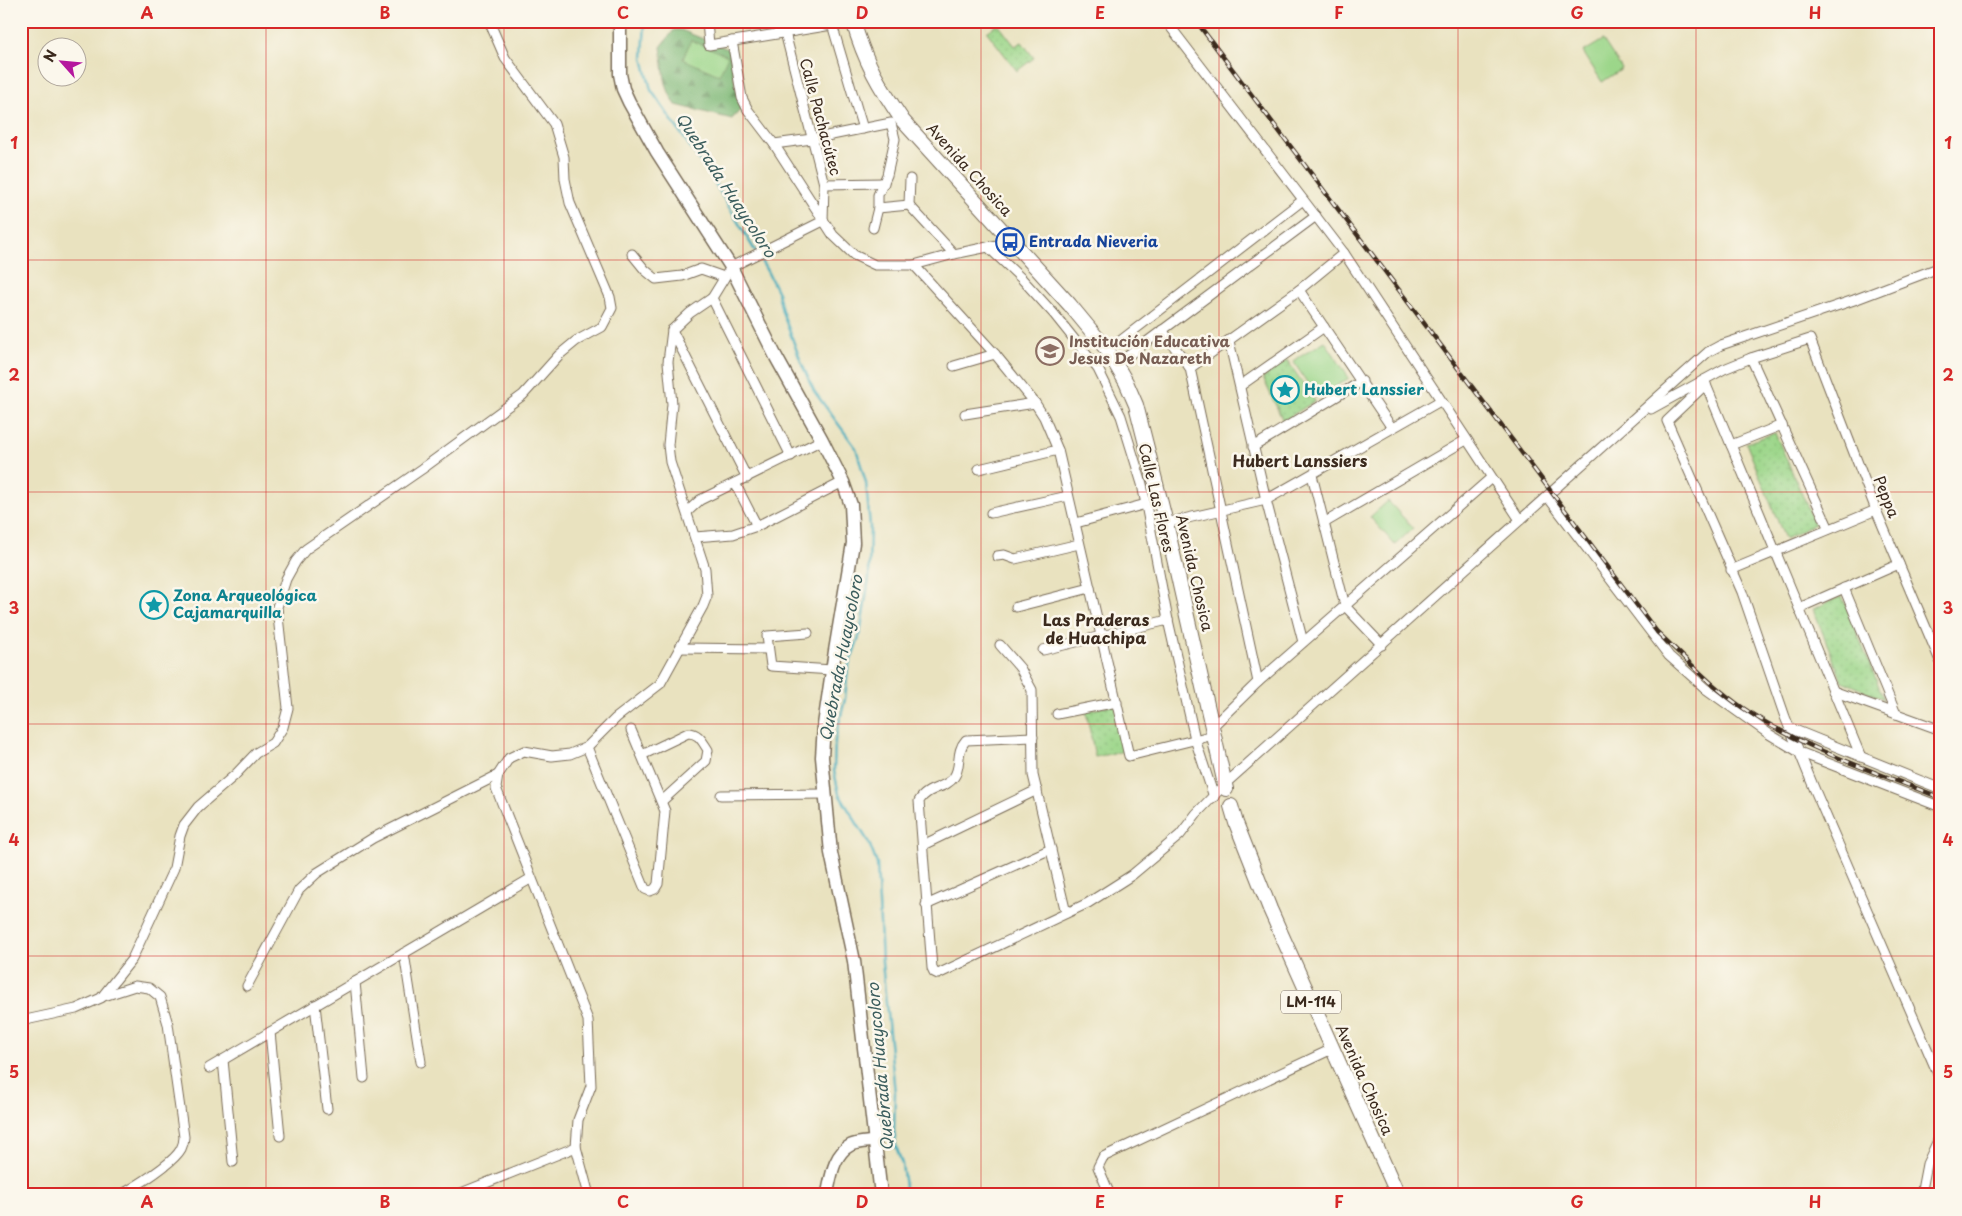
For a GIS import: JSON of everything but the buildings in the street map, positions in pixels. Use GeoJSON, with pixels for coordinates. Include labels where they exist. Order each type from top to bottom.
{"type":"FeatureCollection","features":[{"type":"Feature","properties":{"kind":"main road"},"geometry":{"type":"LineString","coordinates":[[620,21],[620,74],[628,102],[822,440],[843,482],[851,505],[853,543],[832,670],[824,726],[822,758],[830,853],[854,961],[880,1195]]}},
{"type":"Feature","properties":{"kind":"main road","name":"Avenida Chosica"},"geometry":{"type":"LineString","coordinates":[[853,21],[862,51],[881,89],[903,121],[1070,305],[1098,337],[1117,364],[1136,405],[1166,523],[1236,823],[1270,909],[1398,1195]]}},
{"type":"Feature","properties":{"kind":"street"},"geometry":{"type":"LineString","coordinates":[[101,998],[132,960],[174,868],[184,825],[198,808],[235,775],[256,753],[273,743],[283,727],[288,708],[277,607],[286,579],[296,561],[306,549],[422,469],[523,395],[559,355],[576,341],[602,327],[612,308],[610,297],[570,202],[564,157],[554,124],[505,58],[489,21]]}},
{"type":"Feature","properties":{"kind":"street"},"geometry":{"type":"LineString","coordinates":[[707,21],[709,45],[784,33],[831,23],[863,129]]}},
{"type":"Feature","properties":{"kind":"street","name":"Calle Pachacútec"},"geometry":{"type":"LineString","coordinates":[[782,21],[824,184],[823,221]]}},
{"type":"Feature","properties":{"kind":"street"},"geometry":{"type":"LineString","coordinates":[[1166,21],[1344,253],[1520,520]]}},
{"type":"Feature","properties":{"kind":"street"},"geometry":{"type":"LineString","coordinates":[[732,41],[742,98],[748,110],[774,144],[823,221],[834,236],[854,255],[875,265],[914,265],[954,254],[1012,242]]}},
{"type":"Feature","properties":{"kind":"street"},"geometry":{"type":"LineString","coordinates":[[774,144],[812,139],[892,123],[895,139],[884,183],[878,195],[878,208],[873,228]]}},
{"type":"Feature","properties":{"kind":"street"},"geometry":{"type":"LineString","coordinates":[[909,205],[910,179]]}},
{"type":"Feature","properties":{"kind":"street"},"geometry":{"type":"LineString","coordinates":[[824,184],[884,183]]}},
{"type":"Feature","properties":{"kind":"street"},"geometry":{"type":"LineString","coordinates":[[1120,340],[1303,200]]}},
{"type":"Feature","properties":{"kind":"street"},"geometry":{"type":"LineString","coordinates":[[878,208],[909,205],[925,219],[954,254]]}},
{"type":"Feature","properties":{"kind":"street"},"geometry":{"type":"LineString","coordinates":[[1117,364],[1316,216]]}},
{"type":"Feature","properties":{"kind":"street"},"geometry":{"type":"LineString","coordinates":[[589,1195],[576,1147],[578,1120],[590,1086],[588,1020],[530,878],[496,788],[498,775],[509,758],[524,751],[552,756],[570,754],[587,747],[616,718],[660,684],[696,620],[707,596],[705,569],[670,462],[668,446],[672,404],[668,362],[672,330],[690,313],[712,298],[727,272],[823,221]]}},
{"type":"Feature","properties":{"kind":"street","name":"Calle Las Flores"},"geometry":{"type":"LineString","coordinates":[[988,247],[1022,279],[1054,314],[1098,369],[1121,416],[1146,504],[1168,620],[1195,739],[1214,797]]}},
{"type":"Feature","properties":{"kind":"street"},"geometry":{"type":"LineString","coordinates":[[1190,368],[1299,290],[1344,253]]}},
{"type":"Feature","properties":{"kind":"street"},"geometry":{"type":"LineString","coordinates":[[632,254],[645,270],[656,279],[682,276],[701,270],[727,272]]}},
{"type":"Feature","properties":{"kind":"street"},"geometry":{"type":"LineString","coordinates":[[914,265],[995,354],[1036,404],[1044,417],[1058,450],[1129,756],[1195,739],[1213,731],[1258,682],[1491,478]]}},
{"type":"Feature","properties":{"kind":"street"},"geometry":{"type":"LineString","coordinates":[[1033,737],[966,740],[960,747],[956,775],[951,780],[927,791],[919,801],[932,968],[938,974],[1088,903],[1132,876],[1180,835],[1196,814],[1382,644],[1708,352],[1721,345],[1854,300],[1941,267]]}},
{"type":"Feature","properties":{"kind":"street"},"geometry":{"type":"LineString","coordinates":[[1299,290],[1392,428]]}},
{"type":"Feature","properties":{"kind":"street"},"geometry":{"type":"LineString","coordinates":[[712,298],[791,456]]}},
{"type":"Feature","properties":{"kind":"street"},"geometry":{"type":"LineString","coordinates":[[1240,386],[1324,327]]}},
{"type":"Feature","properties":{"kind":"street"},"geometry":{"type":"LineString","coordinates":[[672,330],[747,478]]}},
{"type":"Feature","properties":{"kind":"street"},"geometry":{"type":"LineString","coordinates":[[1162,330],[1190,368],[1258,682]]}},
{"type":"Feature","properties":{"kind":"street","name":"Peppa"},"geometry":{"type":"LineString","coordinates":[[1751,358],[1810,339],[1876,510],[1941,663]]}},
{"type":"Feature","properties":{"kind":"street"},"geometry":{"type":"LineString","coordinates":[[1229,341],[1266,500],[1303,642]]}},
{"type":"Feature","properties":{"kind":"street"},"geometry":{"type":"LineString","coordinates":[[954,366],[995,354]]}},
{"type":"Feature","properties":{"kind":"street"},"geometry":{"type":"LineString","coordinates":[[1639,415],[1705,382],[1724,369],[1751,358],[1829,530]]}},
{"type":"Feature","properties":{"kind":"street"},"geometry":{"type":"LineString","coordinates":[[1254,446],[1362,382]]}},
{"type":"Feature","properties":{"kind":"street"},"geometry":{"type":"LineString","coordinates":[[1705,382],[1861,758]]}},
{"type":"Feature","properties":{"kind":"street"},"geometry":{"type":"LineString","coordinates":[[1705,382],[1667,421],[1742,592],[1799,752],[1941,1081]]}},
{"type":"Feature","properties":{"kind":"street"},"geometry":{"type":"LineString","coordinates":[[1166,523],[1266,500],[1440,401]]}},
{"type":"Feature","properties":{"kind":"street"},"geometry":{"type":"LineString","coordinates":[[965,414],[1036,404]]}},
{"type":"Feature","properties":{"kind":"street"},"geometry":{"type":"LineString","coordinates":[[1731,445],[1782,424]]}},
{"type":"Feature","properties":{"kind":"street"},"geometry":{"type":"LineString","coordinates":[[686,512],[700,500],[822,440]]}},
{"type":"Feature","properties":{"kind":"street"},"geometry":{"type":"LineString","coordinates":[[1324,523],[1466,440]]}},
{"type":"Feature","properties":{"kind":"street"},"geometry":{"type":"LineString","coordinates":[[979,469],[1058,450]]}},
{"type":"Feature","properties":{"kind":"street"},"geometry":{"type":"LineString","coordinates":[[1312,475],[1345,606],[1382,644]]}},
{"type":"Feature","properties":{"kind":"street"},"geometry":{"type":"LineString","coordinates":[[695,537],[733,534],[757,526],[843,482]]}},
{"type":"Feature","properties":{"kind":"street"},"geometry":{"type":"LineString","coordinates":[[735,483],[757,526]]}},
{"type":"Feature","properties":{"kind":"street"},"geometry":{"type":"LineString","coordinates":[[991,513],[1068,496]]}},
{"type":"Feature","properties":{"kind":"street"},"geometry":{"type":"LineString","coordinates":[[1547,496],[1669,656],[1706,689],[1769,734],[1799,752],[1941,807]]}},
{"type":"Feature","properties":{"kind":"street"},"geometry":{"type":"LineString","coordinates":[[1076,523],[1146,504]]}},
{"type":"Feature","properties":{"kind":"street"},"geometry":{"type":"LineString","coordinates":[[1731,570],[1876,510]]}},
{"type":"Feature","properties":{"kind":"street"},"geometry":{"type":"LineString","coordinates":[[997,556],[1015,559],[1079,544]]}},
{"type":"Feature","properties":{"kind":"street"},"geometry":{"type":"LineString","coordinates":[[1799,608],[1899,564]]}},
{"type":"Feature","properties":{"kind":"street"},"geometry":{"type":"LineString","coordinates":[[1016,607],[1090,588]]}},
{"type":"Feature","properties":{"kind":"street"},"geometry":{"type":"LineString","coordinates":[[1844,588],[1896,714]]}},
{"type":"Feature","properties":{"kind":"street"},"geometry":{"type":"LineString","coordinates":[[1043,650],[1168,620]]}},
{"type":"Feature","properties":{"kind":"street"},"geometry":{"type":"LineString","coordinates":[[808,634],[767,636],[771,666],[832,670]]}},
{"type":"Feature","properties":{"kind":"street"},"geometry":{"type":"LineString","coordinates":[[1000,645],[1020,668],[1032,690],[1033,775],[1066,913]]}},
{"type":"Feature","properties":{"kind":"street"},"geometry":{"type":"LineString","coordinates":[[680,648],[768,649]]}},
{"type":"Feature","properties":{"kind":"street"},"geometry":{"type":"LineString","coordinates":[[1833,691],[1941,730]]}},
{"type":"Feature","properties":{"kind":"street"},"geometry":{"type":"LineString","coordinates":[[1057,714],[1117,702]]}},
{"type":"Feature","properties":{"kind":"street"},"geometry":{"type":"LineString","coordinates":[[1790,728],[1941,789]]}},
{"type":"Feature","properties":{"kind":"street"},"geometry":{"type":"LineString","coordinates":[[587,747],[645,889],[650,891],[655,889],[658,884],[665,811],[631,730]]}},
{"type":"Feature","properties":{"kind":"street"},"geometry":{"type":"LineString","coordinates":[[642,755],[688,733],[699,736],[708,750],[709,755],[706,761],[662,801]]}},
{"type":"Feature","properties":{"kind":"street"},"geometry":{"type":"LineString","coordinates":[[248,986],[299,890],[317,873],[374,838],[498,775]]}},
{"type":"Feature","properties":{"kind":"street"},"geometry":{"type":"LineString","coordinates":[[923,845],[1037,790]]}},
{"type":"Feature","properties":{"kind":"street"},"geometry":{"type":"LineString","coordinates":[[720,795],[824,794]]}},
{"type":"Feature","properties":{"kind":"street"},"geometry":{"type":"LineString","coordinates":[[926,905],[1051,849]]}},
{"type":"Feature","properties":{"kind":"street"},"geometry":{"type":"LineString","coordinates":[[209,1068],[530,878]]}},
{"type":"Feature","properties":{"kind":"street"},"geometry":{"type":"LineString","coordinates":[[404,953],[421,1062]]}},
{"type":"Feature","properties":{"kind":"street"},"geometry":{"type":"LineString","coordinates":[[355,982],[364,1078]]}},
{"type":"Feature","properties":{"kind":"street"},"geometry":{"type":"LineString","coordinates":[[21,1021],[76,1009],[135,986],[149,988],[160,997],[168,1024],[184,1137],[181,1150],[166,1164],[139,1185],[121,1195]]}},
{"type":"Feature","properties":{"kind":"street"},"geometry":{"type":"LineString","coordinates":[[315,1005],[327,1110]]}},
{"type":"Feature","properties":{"kind":"street"},"geometry":{"type":"LineString","coordinates":[[270,1032],[280,1136]]}},
{"type":"Feature","properties":{"kind":"street"},"geometry":{"type":"LineString","coordinates":[[1110,1195],[1098,1167],[1103,1157],[1332,1049]]}},
{"type":"Feature","properties":{"kind":"street"},"geometry":{"type":"LineString","coordinates":[[223,1060],[233,1162]]}},
{"type":"Feature","properties":{"kind":"street"},"geometry":{"type":"LineString","coordinates":[[1921,1195],[1927,1164],[1941,1134]]}},
{"type":"Feature","properties":{"kind":"street"},"geometry":{"type":"LineString","coordinates":[[827,1195],[835,1162],[842,1152],[851,1145],[875,1141]]}},
{"type":"Feature","properties":{"kind":"street"},"geometry":{"type":"LineString","coordinates":[[456,1195],[576,1147]]}},
{"type":"Feature","properties":{"kind":"green space"},"geometry":{"type":"Polygon","coordinates":[[[998,24],[1015,46],[1022,42],[1034,58],[1017,71],[987,32],[998,24]]]}},
{"type":"Feature","properties":{"kind":"green space"},"geometry":{"type":"Polygon","coordinates":[[[674,30],[681,30],[728,49],[742,108],[732,119],[676,105],[666,85],[661,47],[674,30]]]}},
{"type":"Feature","properties":{"kind":"green space"},"geometry":{"type":"Polygon","coordinates":[[[691,40],[728,56],[719,75],[683,59],[691,40]]]}},
{"type":"Feature","properties":{"kind":"green space"},"geometry":{"type":"Polygon","coordinates":[[[1603,40],[1622,69],[1602,82],[1583,52],[1603,40]]]}},
{"type":"Feature","properties":{"kind":"green space"},"geometry":{"type":"Polygon","coordinates":[[[1325,341],[1349,378],[1317,398],[1293,361],[1325,341]]]}},
{"type":"Feature","properties":{"kind":"green space"},"geometry":{"type":"Polygon","coordinates":[[[1287,360],[1315,401],[1283,421],[1263,378],[1287,360]]]}},
{"type":"Feature","properties":{"kind":"green space"},"geometry":{"type":"Polygon","coordinates":[[[1775,433],[1815,524],[1785,539],[1746,443],[1775,433]]]}},
{"type":"Feature","properties":{"kind":"green space"},"geometry":{"type":"Polygon","coordinates":[[[1388,501],[1413,528],[1395,545],[1370,517],[1388,501]]]}},
{"type":"Feature","properties":{"kind":"green space"},"geometry":{"type":"Polygon","coordinates":[[[1842,596],[1884,699],[1842,681],[1813,609],[1842,596]]]}},
{"type":"Feature","properties":{"kind":"green space"},"geometry":{"type":"Polygon","coordinates":[[[1115,705],[1125,751],[1095,757],[1086,711],[1115,705]]]}},
{"type":"Feature","properties":{"kind":"waterway","name":"Quebrada Huaycoloro"},"geometry":{"type":"LineString","coordinates":[[645,21],[643,58],[651,90],[713,180],[767,271],[778,293],[782,311],[814,391],[856,448],[866,483],[870,526],[869,578],[860,634],[848,668],[845,699],[835,740],[834,771],[839,794],[869,843],[877,864],[882,962],[895,1093],[894,1131],[896,1146],[902,1164],[906,1195]]}},
{"type":"Feature","properties":{"kind":"railway"},"geometry":{"type":"LineString","coordinates":[[1196,21],[1657,632],[1720,691],[1766,723],[1839,758],[1941,798]]}},
{"type":"Feature","properties":{"kind":"place","name":"Entrada Nieveria"},"geometry":{"type":"Point","coordinates":[1010,242]}},
{"type":"Feature","properties":{"kind":"place","name":"Institución Educativa Jesus De Nazareth"},"geometry":{"type":"Point","coordinates":[1050,351]}},
{"type":"Feature","properties":{"kind":"place","name":"Hubert Lanssier"},"geometry":{"type":"Point","coordinates":[1285,390]}},
{"type":"Feature","properties":{"kind":"place","name":"Zona Arqueológica Cajamarquilla"},"geometry":{"type":"Point","coordinates":[154,605]}},
{"type":"Feature","properties":{"kind":"district","name":"Hubert Lanssiers"},"geometry":{"type":"Point","coordinates":[1300,461]}},
{"type":"Feature","properties":{"kind":"district","name":"Las Praderas de Huachipa"},"geometry":{"type":"Point","coordinates":[1096,629]}}]}
